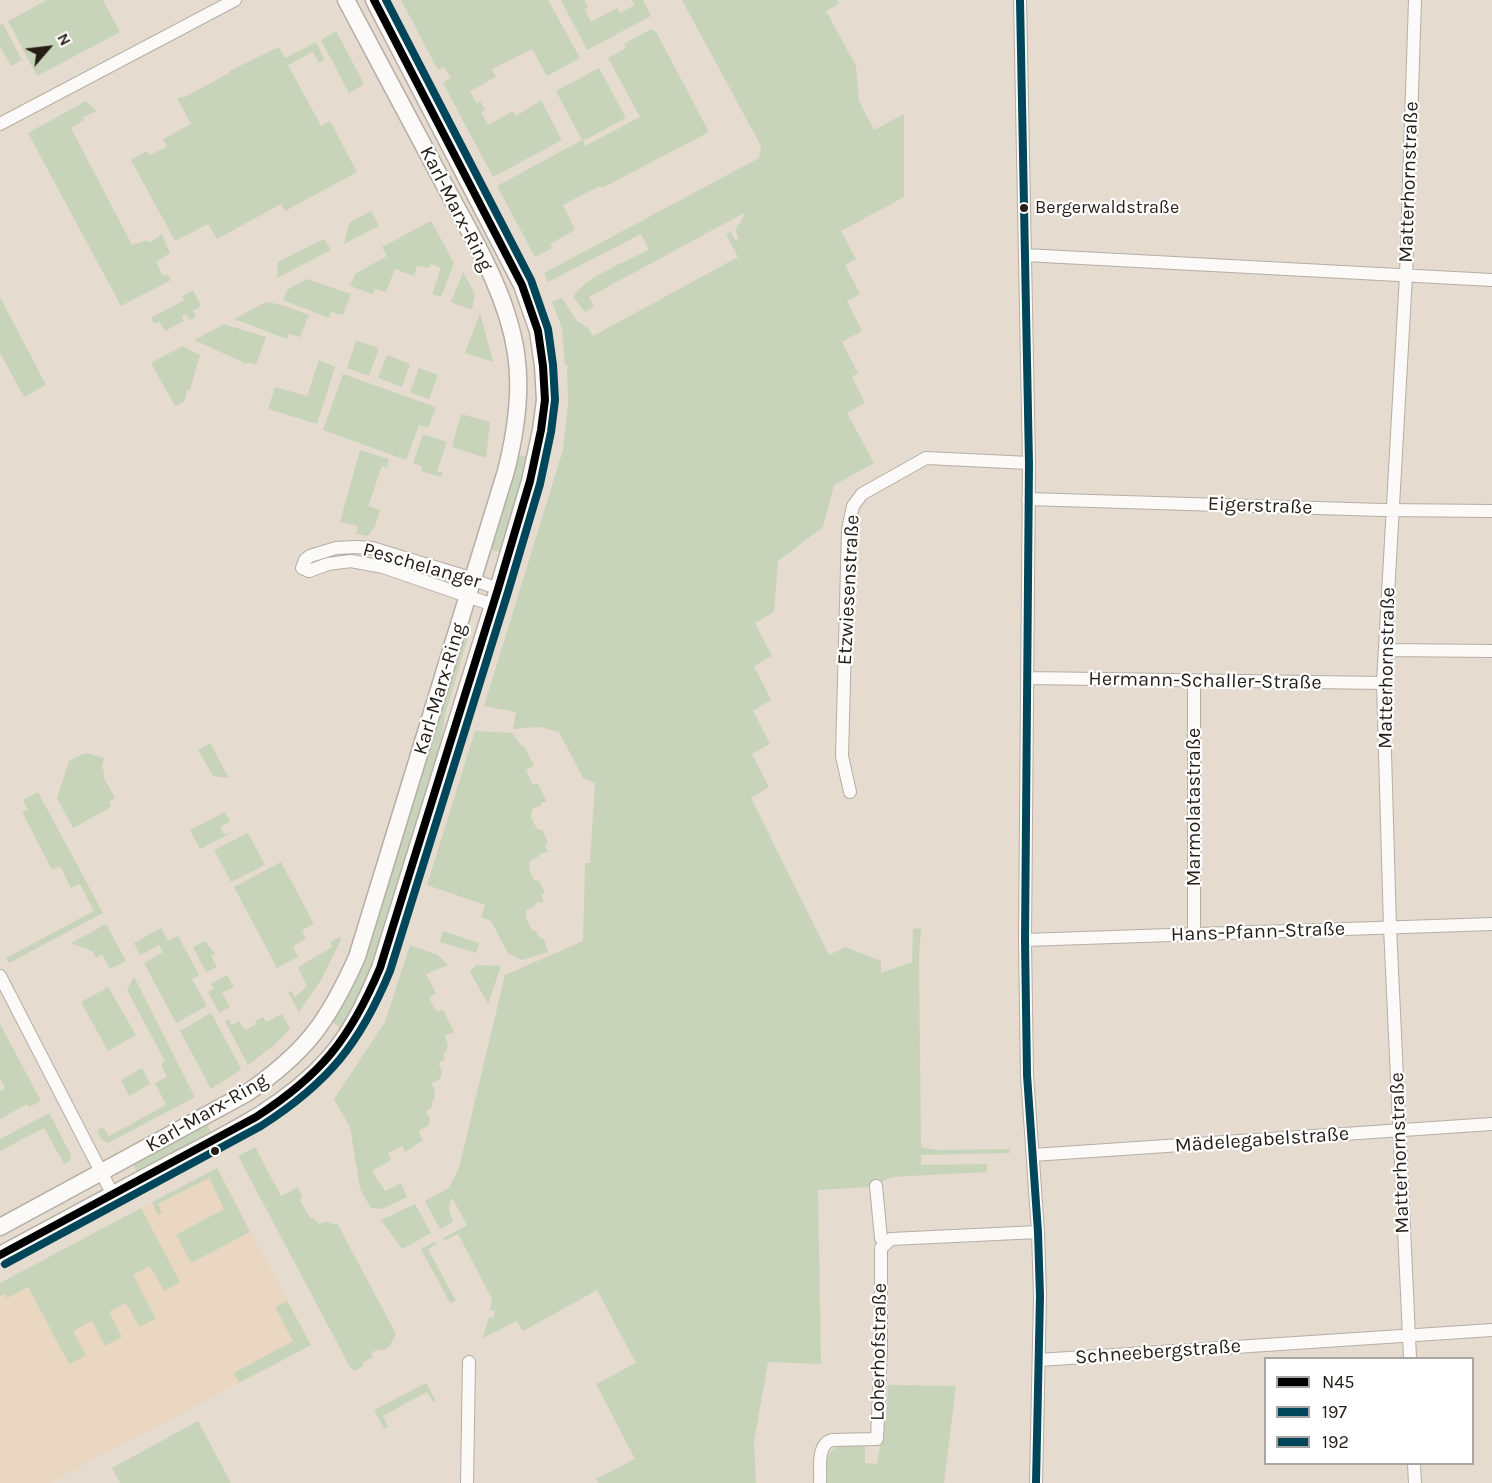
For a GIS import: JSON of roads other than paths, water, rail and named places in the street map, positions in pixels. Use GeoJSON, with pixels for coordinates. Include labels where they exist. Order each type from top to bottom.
{"type":"FeatureCollection","features":[{"type":"Feature","properties":{"kind":"main road","name":"Karl-Marx-Ring"},"geometry":{"type":"LineString","coordinates":[[0,1227],[247,1093],[299,1052],[328,1016],[342,992],[357,957],[506,471],[515,429],[519,386],[512,334],[499,292],[346,0]]}},
{"type":"Feature","properties":{"kind":"main road","name":"Karl-Marx-Ring"},"geometry":{"type":"LineString","coordinates":[[0,1255],[251,1121],[280,1102],[315,1073],[349,1032],[366,1000],[383,958],[496,597],[530,481],[542,430],[545,400],[538,331],[519,277],[374,0]]}},
{"type":"Feature","properties":{"kind":"street"},"geometry":{"type":"LineString","coordinates":[[0,124],[235,0]]}},
{"type":"Feature","properties":{"kind":"street"},"geometry":{"type":"LineString","coordinates":[[1020,0],[1029,463],[1025,940],[1027,1075],[1038,1232],[1039,1360],[1036,1483]]}},
{"type":"Feature","properties":{"kind":"street","name":"Matterhornstraße"},"geometry":{"type":"LineString","coordinates":[[1410,1357],[1390,927],[1383,683],[1406,274],[1415,0]]}},
{"type":"Feature","properties":{"kind":"street"},"geometry":{"type":"LineString","coordinates":[[1025,255],[1492,280]]}},
{"type":"Feature","properties":{"kind":"street","name":"Etzwiesenstraße"},"geometry":{"type":"LineString","coordinates":[[850,792],[842,756],[848,530],[853,506],[862,494],[926,458],[1029,463]]}},
{"type":"Feature","properties":{"kind":"street","name":"Eigerstraße"},"geometry":{"type":"LineString","coordinates":[[1028,499],[1492,511]]}},
{"type":"Feature","properties":{"kind":"street","name":"Peschelanger"},"geometry":{"type":"LineString","coordinates":[[336,548],[372,548],[474,579],[496,597],[469,596],[383,567],[351,561],[328,564],[309,571],[302,568],[305,560],[310,556],[336,548]]}},
{"type":"Feature","properties":{"kind":"street"},"geometry":{"type":"LineString","coordinates":[[1385,650],[1492,651]]}},
{"type":"Feature","properties":{"kind":"street","name":"Hermann-Schaller-Straße"},"geometry":{"type":"LineString","coordinates":[[1027,678],[1383,683]]}},
{"type":"Feature","properties":{"kind":"street","name":"Marmolatastraße"},"geometry":{"type":"LineString","coordinates":[[1194,681],[1194,934]]}},
{"type":"Feature","properties":{"kind":"street","name":"Hans-Pfann-Straße"},"geometry":{"type":"LineString","coordinates":[[1025,940],[1492,924]]}},
{"type":"Feature","properties":{"kind":"street"},"geometry":{"type":"LineString","coordinates":[[0,976],[113,1195]]}},
{"type":"Feature","properties":{"kind":"street","name":"Mädelegabelstraße"},"geometry":{"type":"LineString","coordinates":[[1033,1155],[1492,1124]]}},
{"type":"Feature","properties":{"kind":"street","name":"Loherhofstraße"},"geometry":{"type":"LineString","coordinates":[[820,1483],[821,1448],[825,1442],[877,1439],[881,1349],[881,1248],[885,1244],[881,1238],[876,1186]]}},
{"type":"Feature","properties":{"kind":"street"},"geometry":{"type":"LineString","coordinates":[[885,1244],[891,1239],[1038,1232]]}},
{"type":"Feature","properties":{"kind":"street","name":"Schneebergstraße"},"geometry":{"type":"LineString","coordinates":[[1039,1360],[1492,1330]]}},
{"type":"Feature","properties":{"kind":"street"},"geometry":{"type":"LineString","coordinates":[[467,1483],[469,1362]]}},
{"type":"Feature","properties":{"kind":"street"},"geometry":{"type":"LineString","coordinates":[[1414,1465],[1415,1483]]}},
{"type":"Feature","properties":{"kind":"place","name":"Bergerwaldstraße"},"geometry":{"type":"Point","coordinates":[1024,208]}}]}
